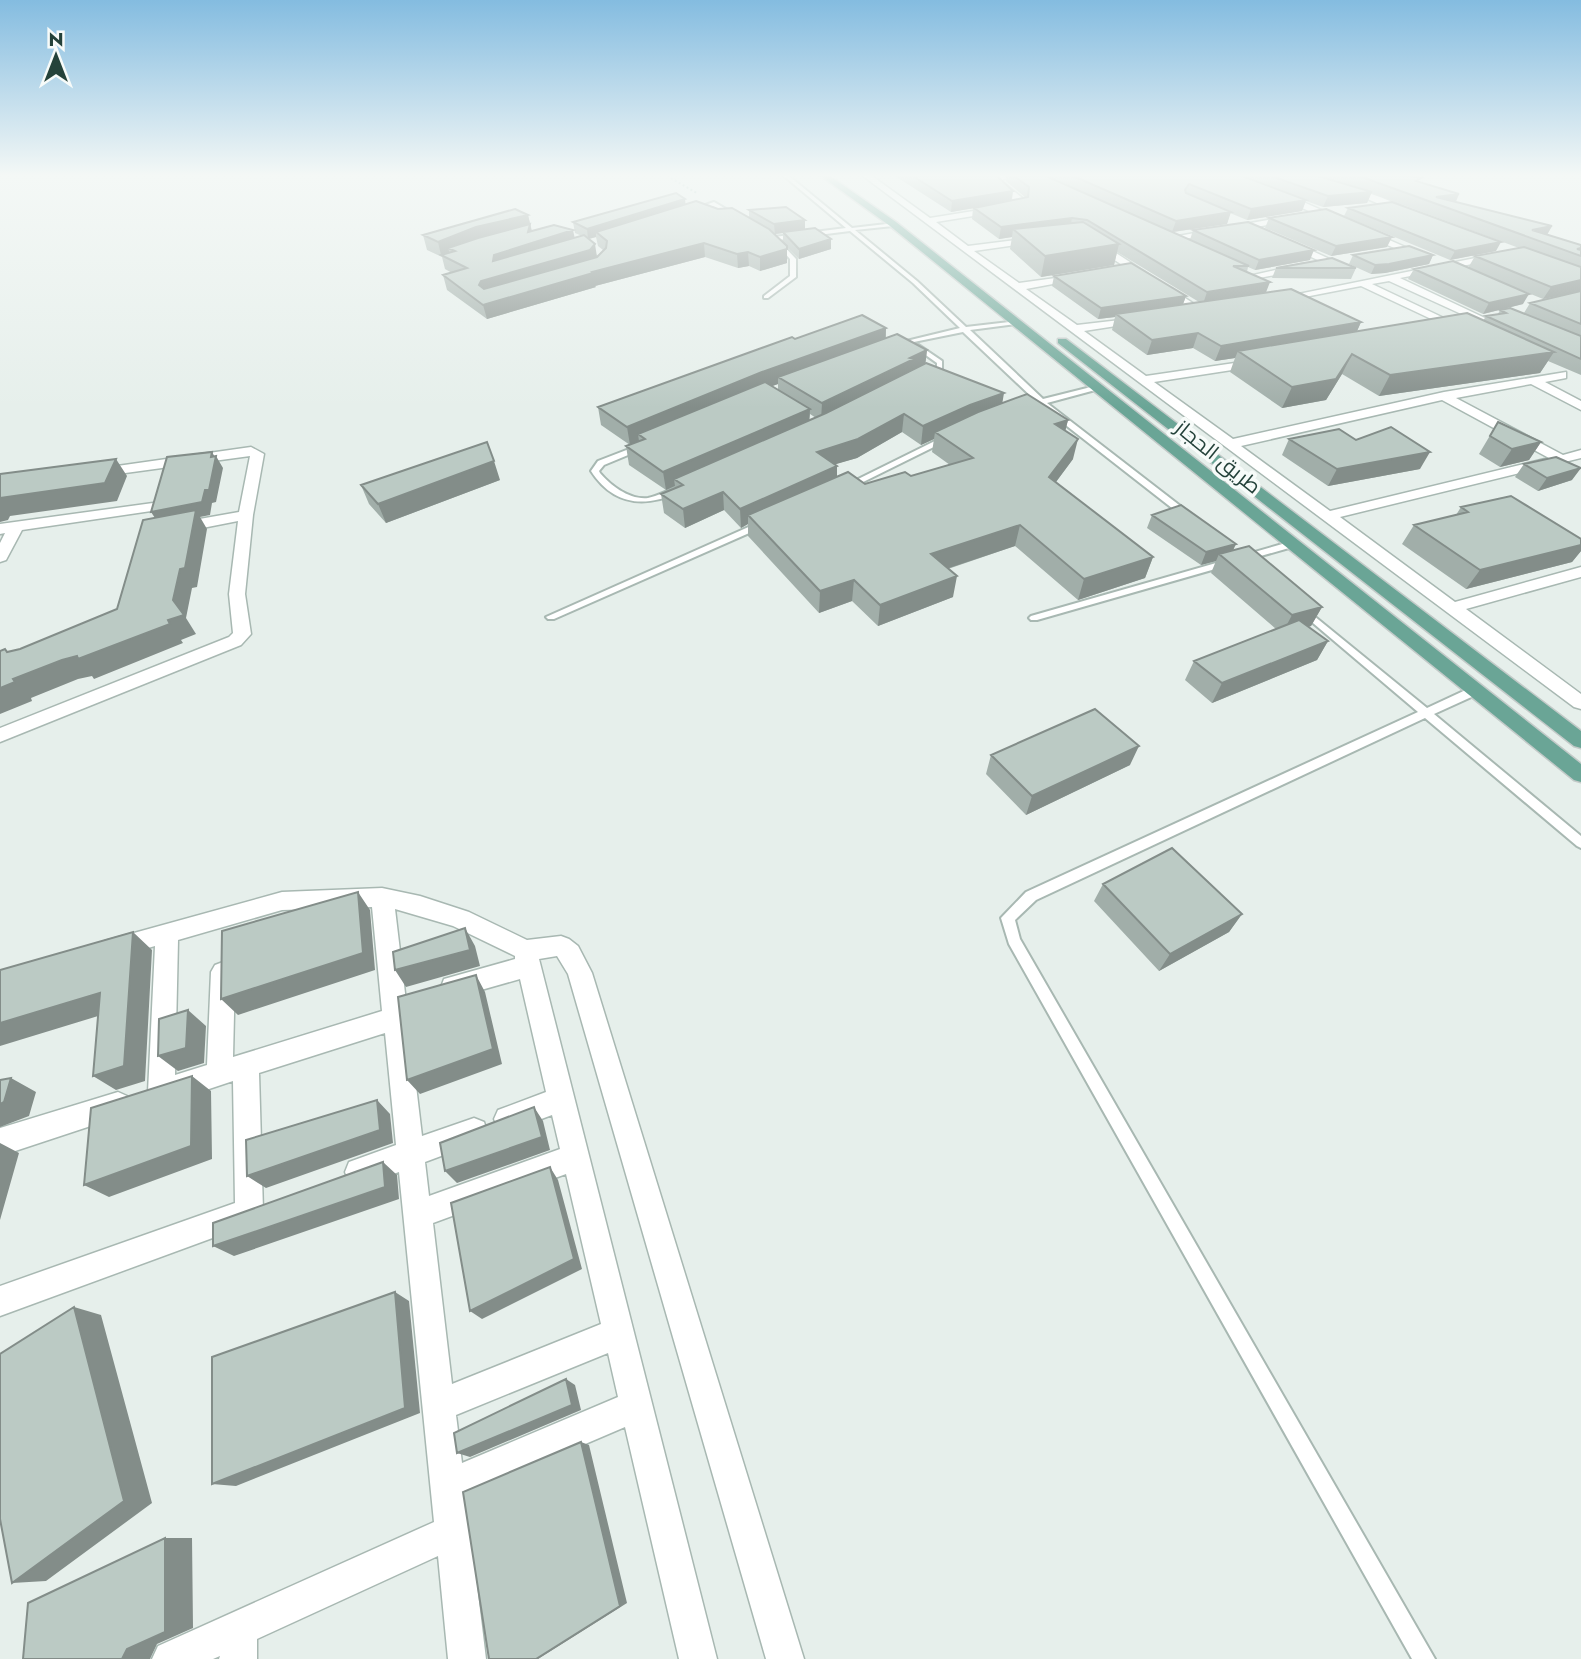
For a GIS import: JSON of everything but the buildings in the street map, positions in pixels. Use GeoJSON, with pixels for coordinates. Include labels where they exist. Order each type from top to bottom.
{"type":"FeatureCollection","features":[{"type":"Feature","properties":{"kind":"main road","name":"طريق الحجاز"},"geometry":{"type":"LineString","coordinates":[[930,253],[1581,775]]}},
{"type":"Feature","properties":{"kind":"main road","name":"طريق الحجاز"},"geometry":{"type":"LineString","coordinates":[[948,253],[1581,741]]}},
{"type":"Feature","properties":{"kind":"street"},"geometry":{"type":"LineString","coordinates":[[971,253],[1581,703]]}},
{"type":"Feature","properties":{"kind":"street"},"geometry":{"type":"LineString","coordinates":[[1110,253],[1206,310],[1175,315]]}},
{"type":"Feature","properties":{"kind":"street"},"geometry":{"type":"LineString","coordinates":[[1311,253],[1473,336]]}},
{"type":"Feature","properties":{"kind":"street"},"geometry":{"type":"LineString","coordinates":[[1415,253],[1469,276]]}},
{"type":"Feature","properties":{"kind":"street"},"geometry":{"type":"LineString","coordinates":[[1256,303],[1445,267],[1500,253]]}},
{"type":"Feature","properties":{"kind":"street"},"geometry":{"type":"LineString","coordinates":[[1254,276],[1355,258]]}},
{"type":"Feature","properties":{"kind":"street"},"geometry":{"type":"LineString","coordinates":[[1119,269],[1132,267]]}},
{"type":"Feature","properties":{"kind":"street"},"geometry":{"type":"LineString","coordinates":[[1242,271],[1314,308]]}},
{"type":"Feature","properties":{"kind":"street"},"geometry":{"type":"LineString","coordinates":[[1017,286],[1093,274]]}},
{"type":"Feature","properties":{"kind":"street"},"geometry":{"type":"LineString","coordinates":[[1390,277],[1487,319],[1429,331]]}},
{"type":"Feature","properties":{"kind":"street"},"geometry":{"type":"LineString","coordinates":[[1074,329],[1150,318]]}},
{"type":"Feature","properties":{"kind":"street"},"geometry":{"type":"LineString","coordinates":[[1143,380],[1274,360]]}},
{"type":"Feature","properties":{"kind":"street"},"geometry":{"type":"LineString","coordinates":[[1230,444],[1444,396],[1532,380],[1567,377],[1539,365]]}},
{"type":"Feature","properties":{"kind":"street"},"geometry":{"type":"LineString","coordinates":[[1532,380],[1581,406]]}},
{"type":"Feature","properties":{"kind":"street"},"geometry":{"type":"LineString","coordinates":[[1444,396],[1561,458]]}},
{"type":"Feature","properties":{"kind":"street"},"geometry":{"type":"LineString","coordinates":[[0,735],[235,641],[242,634],[237,594],[246,515],[257,454],[255,452],[77,476]]}},
{"type":"Feature","properties":{"kind":"street"},"geometry":{"type":"LineString","coordinates":[[1325,516],[1581,454]]}},
{"type":"Feature","properties":{"kind":"street"},"geometry":{"type":"LineString","coordinates":[[167,464],[157,496],[152,528],[246,515]]}},
{"type":"Feature","properties":{"kind":"street"},"geometry":{"type":"LineString","coordinates":[[0,557],[8,528],[157,496]]}},
{"type":"Feature","properties":{"kind":"street"},"geometry":{"type":"LineString","coordinates":[[1452,607],[1581,572]]}},
{"type":"Feature","properties":{"kind":"street"},"geometry":{"type":"LineString","coordinates":[[382,897],[411,1003],[411,1153],[467,1659]]}},
{"type":"Feature","properties":{"kind":"street"},"geometry":{"type":"LineString","coordinates":[[90,954],[282,901],[382,897],[421,905],[461,919],[527,958],[698,1659]]}},
{"type":"Feature","properties":{"kind":"street"},"geometry":{"type":"LineString","coordinates":[[0,1301],[261,1207],[233,1069],[225,917]]}},
{"type":"Feature","properties":{"kind":"street"},"geometry":{"type":"LineString","coordinates":[[161,1091],[167,933]]}},
{"type":"Feature","properties":{"kind":"street"},"geometry":{"type":"LineString","coordinates":[[0,1142],[233,1069],[561,946],[570,953],[580,973],[785,1659]]}},
{"type":"Feature","properties":{"kind":"street"},"geometry":{"type":"LineString","coordinates":[[336,1180],[561,1099]]}},
{"type":"Feature","properties":{"kind":"street"},"geometry":{"type":"LineString","coordinates":[[418,1214],[576,1157]]}},
{"type":"Feature","properties":{"kind":"street"},"geometry":{"type":"LineString","coordinates":[[439,1406],[618,1332]]}},
{"type":"Feature","properties":{"kind":"street"},"geometry":{"type":"LineString","coordinates":[[448,1486],[636,1406]]}},
{"type":"Feature","properties":{"kind":"street"},"geometry":{"type":"LineString","coordinates":[[171,1659],[238,1644],[453,1531]]}},
{"type":"Feature","properties":{"kind":"lane"},"geometry":{"type":"LineString","coordinates":[[766,297],[793,277],[793,259],[787,253]]}},
{"type":"Feature","properties":{"kind":"lane"},"geometry":{"type":"LineString","coordinates":[[879,253],[966,330],[1041,402],[1199,525]]}},
{"type":"Feature","properties":{"kind":"lane"},"geometry":{"type":"LineString","coordinates":[[883,350],[908,341],[1016,322]]}},
{"type":"Feature","properties":{"kind":"lane"},"geometry":{"type":"LineString","coordinates":[[908,341],[940,362],[940,368],[916,380]]}},
{"type":"Feature","properties":{"kind":"lane"},"geometry":{"type":"LineString","coordinates":[[1029,406],[1096,387]]}},
{"type":"Feature","properties":{"kind":"lane"},"geometry":{"type":"LineString","coordinates":[[833,492],[959,433]]}},
{"type":"Feature","properties":{"kind":"lane"},"geometry":{"type":"LineString","coordinates":[[652,442],[601,463],[595,471],[599,478],[629,500],[642,502],[663,497],[688,486]]}},
{"type":"Feature","properties":{"kind":"lane"},"geometry":{"type":"LineString","coordinates":[[551,617],[772,520]]}},
{"type":"Feature","properties":{"kind":"lane"},"geometry":{"type":"LineString","coordinates":[[1034,618],[1293,544]]}},
{"type":"Feature","properties":{"kind":"lane"},"geometry":{"type":"LineString","coordinates":[[1231,550],[1252,566]]}},
{"type":"Feature","properties":{"kind":"lane"},"geometry":{"type":"LineString","coordinates":[[1292,601],[1424,715],[1581,844]]}},
{"type":"Feature","properties":{"kind":"lane"},"geometry":{"type":"LineString","coordinates":[[1424,1659],[1014,940],[1008,918],[1031,896],[1475,691]]}}]}
